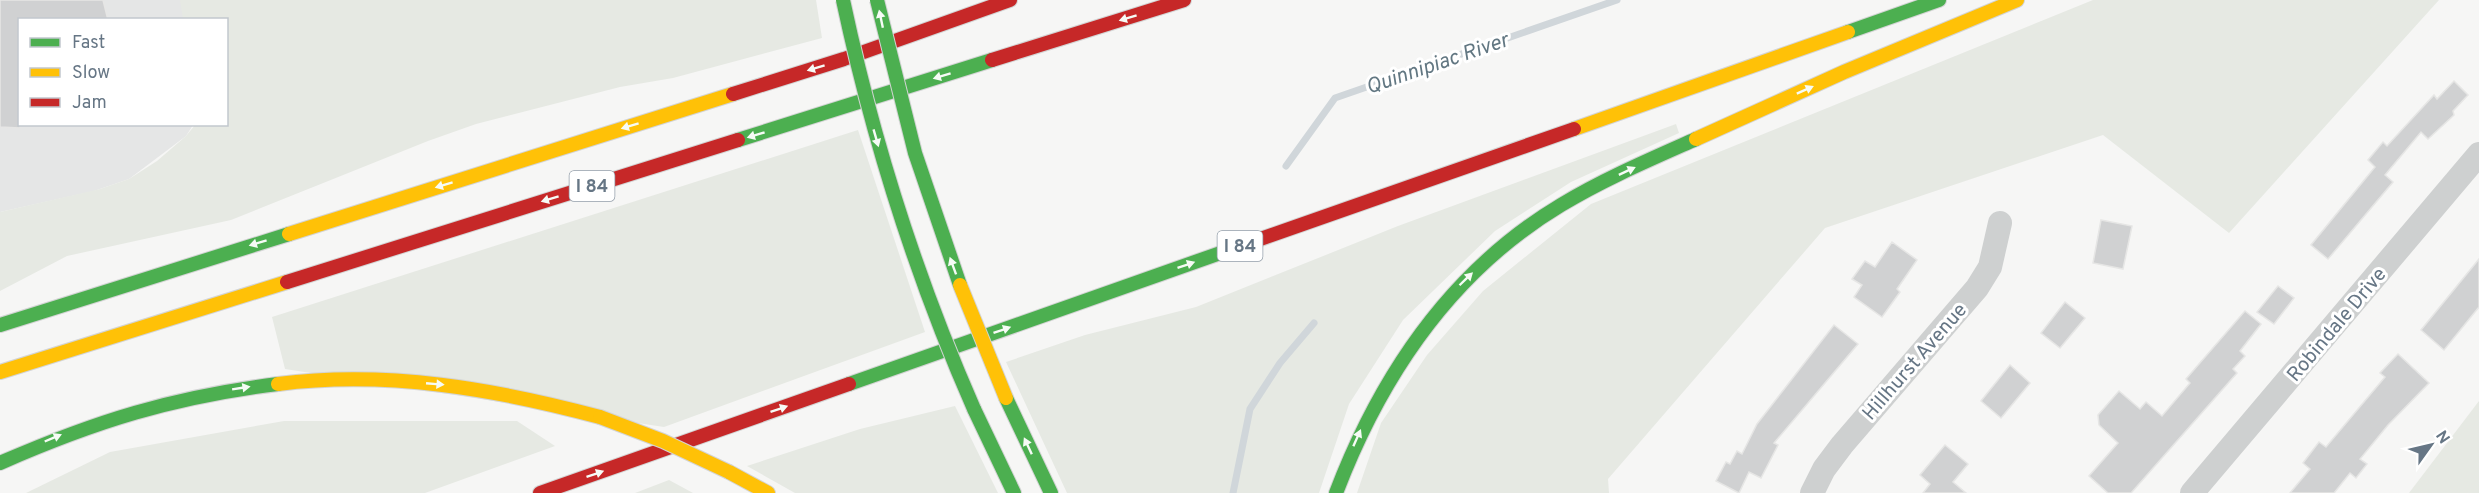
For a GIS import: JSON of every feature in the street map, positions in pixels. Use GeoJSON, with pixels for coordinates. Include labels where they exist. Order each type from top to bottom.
{"type":"FeatureCollection","features":[{"type":"Feature","properties":{"kind":"highway"},"geometry":{"type":"LineString","coordinates":[[843,0],[861,85],[890,189],[927,298],[974,409],[1014,493]]}},
{"type":"Feature","properties":{"kind":"highway"},"geometry":{"type":"LineString","coordinates":[[877,0],[905,116],[963,294],[1006,398],[1051,493]]}},
{"type":"Feature","properties":{"kind":"highway"},"geometry":{"type":"LineString","coordinates":[[0,325],[844,59],[1010,0]]}},
{"type":"Feature","properties":{"kind":"highway","name":"I 84"},"geometry":{"type":"LineString","coordinates":[[0,372],[1184,0]]}},
{"type":"Feature","properties":{"kind":"highway","name":"I 84"},"geometry":{"type":"LineString","coordinates":[[540,493],[1939,0]]}},
{"type":"Feature","properties":{"kind":"highway"},"geometry":{"type":"LineString","coordinates":[[1336,493],[1372,406],[1413,340],[1461,284],[1533,223],[1580,194],[1683,145],[1891,52],[2017,0]]}},
{"type":"Feature","properties":{"kind":"highway"},"geometry":{"type":"LineString","coordinates":[[0,463],[61,435],[125,413],[192,396],[283,382],[346,379],[459,386],[536,399],[600,417],[663,441],[768,493]]}},
{"type":"Feature","properties":{"kind":"street","name":"Robindale Drive"},"geometry":{"type":"LineString","coordinates":[[2192,493],[2479,154]]}},
{"type":"Feature","properties":{"kind":"street","name":"Hillhurst Avenue"},"geometry":{"type":"LineString","coordinates":[[1812,493],[1824,469],[1842,445],[1977,288],[1990,267],[2000,223]]}},
{"type":"Feature","properties":{"kind":"shaded area"},"geometry":{"type":"Polygon","coordinates":[[[0,0],[184,0],[184,18],[18,18],[18,126],[192,126],[186,136],[129,179],[94,191],[0,212],[0,0]]]}},
{"type":"Feature","properties":{"kind":"shaded area"},"geometry":{"type":"Polygon","coordinates":[[[180,0],[816,0],[822,38],[673,78],[620,87],[476,124],[231,220],[67,256],[0,291],[0,212],[100,189],[129,179],[157,161],[194,126],[228,126],[228,18],[183,18],[180,0]]]}},
{"type":"Feature","properties":{"kind":"shaded area"},"geometry":{"type":"Polygon","coordinates":[[[2093,0],[2439,0],[2229,233],[2103,135],[1825,228],[1608,479],[1609,493],[1357,493],[1381,423],[1427,355],[1483,291],[1591,204],[2093,0]]]}},
{"type":"Feature","properties":{"kind":"shaded area"},"geometry":{"type":"Polygon","coordinates":[[[1676,124],[1679,133],[1571,182],[1495,231],[1403,320],[1349,404],[1319,493],[1067,493],[1006,362],[1085,335],[1196,307],[1398,226],[1676,124]]]}},
{"type":"Feature","properties":{"kind":"shaded area"},"geometry":{"type":"Polygon","coordinates":[[[858,130],[925,332],[664,427],[285,369],[272,317],[858,130]]]}},
{"type":"Feature","properties":{"kind":"shaded area"},"geometry":{"type":"Polygon","coordinates":[[[2479,401],[2479,493],[2409,493],[2479,401]]]}},
{"type":"Feature","properties":{"kind":"shaded area"},"geometry":{"type":"Polygon","coordinates":[[[955,406],[998,493],[795,493],[747,466],[860,429],[955,406]]]}},
{"type":"Feature","properties":{"kind":"shaded area"},"geometry":{"type":"Polygon","coordinates":[[[284,421],[517,421],[555,446],[425,493],[26,493],[110,452],[284,421]]]}},
{"type":"Feature","properties":{"kind":"shaded area"},"geometry":{"type":"Polygon","coordinates":[[[669,480],[693,493],[635,493],[669,480]]]}},
{"type":"Feature","properties":{"kind":"building"},"geometry":{"type":"Polygon","coordinates":[[[0,0],[103,0],[108,18],[18,18],[18,126],[20,128],[0,127],[0,0]]]}},
{"type":"Feature","properties":{"kind":"building"},"geometry":{"type":"Polygon","coordinates":[[[2454,81],[2468,95],[2453,111],[2454,115],[2428,139],[2421,132],[2385,175],[2393,182],[2328,259],[2311,245],[2375,167],[2368,160],[2383,142],[2387,146],[2434,95],[2437,99],[2454,81]]]}},
{"type":"Feature","properties":{"kind":"building"},"geometry":{"type":"Polygon","coordinates":[[[2101,220],[2132,226],[2123,269],[2093,263],[2101,220]]]}},
{"type":"Feature","properties":{"kind":"building"},"geometry":{"type":"Polygon","coordinates":[[[1892,242],[1917,260],[1897,289],[1900,292],[1882,317],[1854,297],[1862,285],[1852,279],[1865,261],[1875,267],[1892,242]]]}},
{"type":"Feature","properties":{"kind":"building"},"geometry":{"type":"Polygon","coordinates":[[[2479,259],[2479,307],[2444,350],[2421,330],[2479,259]]]}},
{"type":"Feature","properties":{"kind":"building"},"geometry":{"type":"Polygon","coordinates":[[[2278,286],[2294,298],[2274,324],[2257,312],[2278,286]]]}},
{"type":"Feature","properties":{"kind":"building"},"geometry":{"type":"Polygon","coordinates":[[[2065,302],[2085,318],[2060,348],[2041,333],[2065,302]]]}},
{"type":"Feature","properties":{"kind":"building"},"geometry":{"type":"Polygon","coordinates":[[[2245,311],[2261,324],[2240,351],[2245,356],[2233,369],[2237,373],[2131,493],[2108,493],[2089,476],[2118,443],[2099,425],[2098,415],[2119,391],[2140,409],[2146,402],[2162,416],[2190,383],[2186,379],[2245,311]]]}},
{"type":"Feature","properties":{"kind":"building"},"geometry":{"type":"Polygon","coordinates":[[[1834,325],[1858,344],[1774,443],[1778,445],[1761,478],[1749,472],[1739,493],[1716,481],[1726,462],[1730,464],[1737,451],[1742,454],[1757,424],[1834,325]]]}},
{"type":"Feature","properties":{"kind":"building"},"geometry":{"type":"Polygon","coordinates":[[[2398,354],[2429,383],[2388,425],[2360,459],[2367,464],[2356,478],[2350,473],[2334,493],[2290,493],[2310,469],[2303,463],[2319,442],[2326,447],[2385,377],[2380,373],[2398,354]]]}},
{"type":"Feature","properties":{"kind":"building"},"geometry":{"type":"Polygon","coordinates":[[[2010,365],[2030,383],[2001,418],[1981,401],[2010,365]]]}},
{"type":"Feature","properties":{"kind":"building"},"geometry":{"type":"Polygon","coordinates":[[[1945,445],[1968,464],[1953,482],[1966,493],[1923,493],[1930,484],[1920,475],[1945,445]]]}},
{"type":"Feature","properties":{"kind":"waterway","name":"Quinnipiac River"},"geometry":{"type":"LineString","coordinates":[[1286,166],[1335,98],[1617,0]]}},
{"type":"Feature","properties":{"kind":"waterway","name":"Quinnipiac River"},"geometry":{"type":"LineString","coordinates":[[1233,493],[1250,409],[1280,363],[1314,323]]}},
{"type":"Feature","properties":{"kind":"traffic: fast"},"geometry":{"type":"LineString","coordinates":[[843,0],[868,105],[898,208],[933,309],[974,409]]}},
{"type":"Feature","properties":{"kind":"traffic: fast"},"geometry":{"type":"LineString","coordinates":[[877,0],[915,153],[960,285]]}},
{"type":"Feature","properties":{"kind":"traffic: fast"},"geometry":{"type":"LineString","coordinates":[[1848,32],[1939,0]]}},
{"type":"Feature","properties":{"kind":"traffic: fast"},"geometry":{"type":"LineString","coordinates":[[738,140],[992,60]]}},
{"type":"Feature","properties":{"kind":"traffic: fast"},"geometry":{"type":"LineString","coordinates":[[1336,493],[1354,449],[1398,367],[1453,294],[1486,261],[1522,231],[1561,205],[1628,170],[1696,139]]}},
{"type":"Feature","properties":{"kind":"traffic: fast"},"geometry":{"type":"LineString","coordinates":[[0,325],[289,234]]}},
{"type":"Feature","properties":{"kind":"traffic: fast"},"geometry":{"type":"LineString","coordinates":[[849,384],[1229,250]]}},
{"type":"Feature","properties":{"kind":"traffic: fast"},"geometry":{"type":"LineString","coordinates":[[0,463],[69,435],[136,413],[204,396],[278,384]]}},
{"type":"Feature","properties":{"kind":"traffic: fast"},"geometry":{"type":"LineString","coordinates":[[1006,398],[1051,493]]}},
{"type":"Feature","properties":{"kind":"traffic: fast"},"geometry":{"type":"LineString","coordinates":[[974,409],[1014,493]]}},
{"type":"Feature","properties":{"kind":"traffic: slow"},"geometry":{"type":"LineString","coordinates":[[1696,139],[1844,72],[2017,0]]}},
{"type":"Feature","properties":{"kind":"traffic: slow"},"geometry":{"type":"LineString","coordinates":[[1574,129],[1848,32]]}},
{"type":"Feature","properties":{"kind":"traffic: slow"},"geometry":{"type":"LineString","coordinates":[[289,234],[733,94]]}},
{"type":"Feature","properties":{"kind":"traffic: slow"},"geometry":{"type":"LineString","coordinates":[[0,372],[287,282]]}},
{"type":"Feature","properties":{"kind":"traffic: slow"},"geometry":{"type":"LineString","coordinates":[[960,285],[1006,398]]}},
{"type":"Feature","properties":{"kind":"traffic: slow"},"geometry":{"type":"LineString","coordinates":[[278,384],[360,379],[440,385],[521,398],[600,417]]}},
{"type":"Feature","properties":{"kind":"traffic: slow"},"geometry":{"type":"LineString","coordinates":[[600,417],[663,441],[729,472]]}},
{"type":"Feature","properties":{"kind":"traffic: slow"},"geometry":{"type":"LineString","coordinates":[[729,472],[768,493]]}},
{"type":"Feature","properties":{"kind":"traffic: jam"},"geometry":{"type":"LineString","coordinates":[[733,94],[844,59],[1010,0]]}},
{"type":"Feature","properties":{"kind":"traffic: jam"},"geometry":{"type":"LineString","coordinates":[[992,60],[1184,0]]}},
{"type":"Feature","properties":{"kind":"traffic: jam"},"geometry":{"type":"LineString","coordinates":[[1229,250],[1574,129]]}},
{"type":"Feature","properties":{"kind":"traffic: jam"},"geometry":{"type":"LineString","coordinates":[[287,282],[738,140]]}},
{"type":"Feature","properties":{"kind":"traffic: jam"},"geometry":{"type":"LineString","coordinates":[[540,493],[849,384]]}}]}
